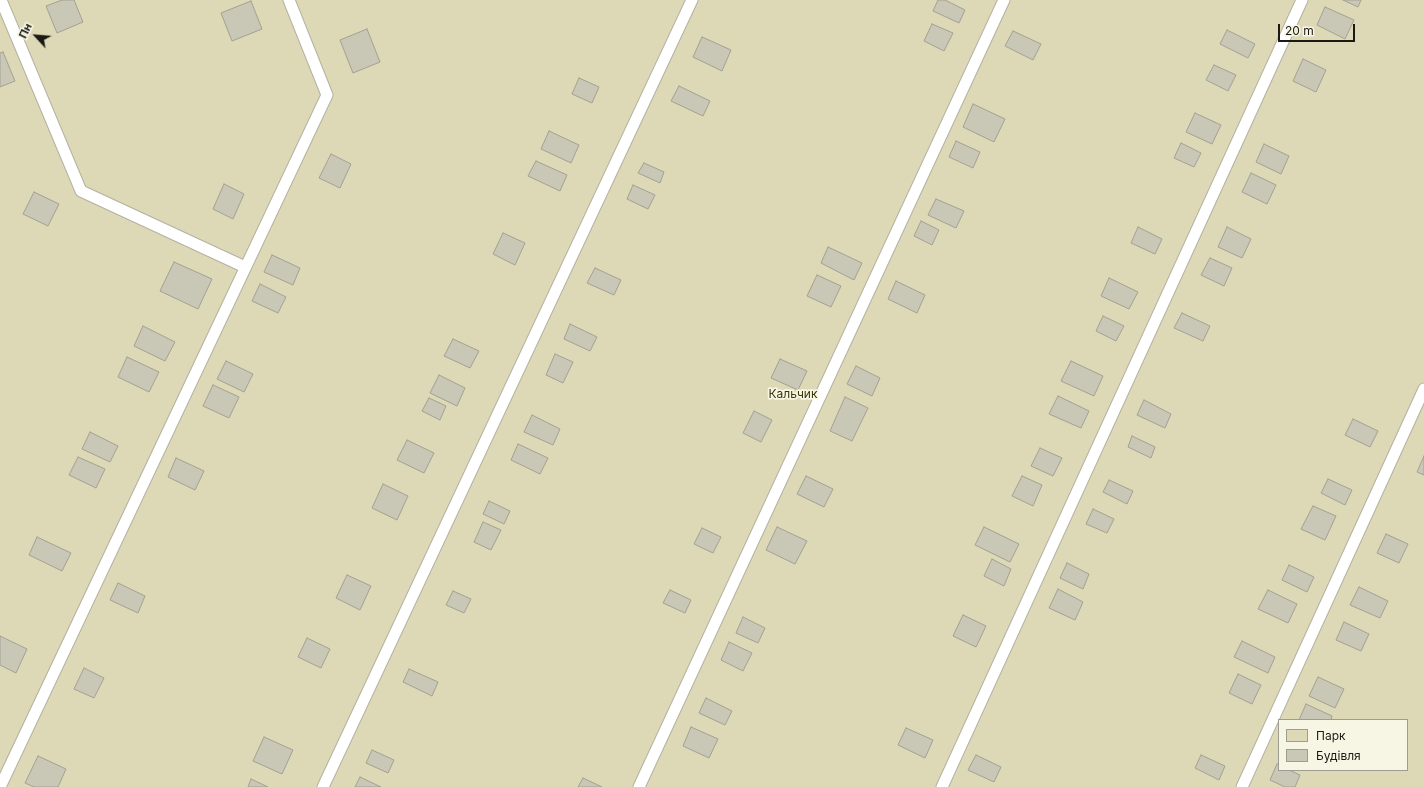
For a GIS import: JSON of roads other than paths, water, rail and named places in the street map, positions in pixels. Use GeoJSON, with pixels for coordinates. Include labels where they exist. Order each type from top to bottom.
{"type":"FeatureCollection","features":[{"type":"Feature","properties":{"kind":"lane"},"geometry":{"type":"LineString","coordinates":[[1,0],[81,191],[246,267]]}},
{"type":"Feature","properties":{"kind":"lane"},"geometry":{"type":"LineString","coordinates":[[0,786],[327,95],[289,0]]}},
{"type":"Feature","properties":{"kind":"lane"},"geometry":{"type":"LineString","coordinates":[[323,787],[692,0]]}},
{"type":"Feature","properties":{"kind":"lane"},"geometry":{"type":"LineString","coordinates":[[639,787],[1004,0]]}},
{"type":"Feature","properties":{"kind":"lane"},"geometry":{"type":"LineString","coordinates":[[942,787],[1302,0]]}},
{"type":"Feature","properties":{"kind":"lane"},"geometry":{"type":"LineString","coordinates":[[1242,787],[1424,389]]}},
{"type":"Feature","properties":{"kind":"park label","name":"Кальчик"},"geometry":{"type":"Point","coordinates":[793,394]}}]}
